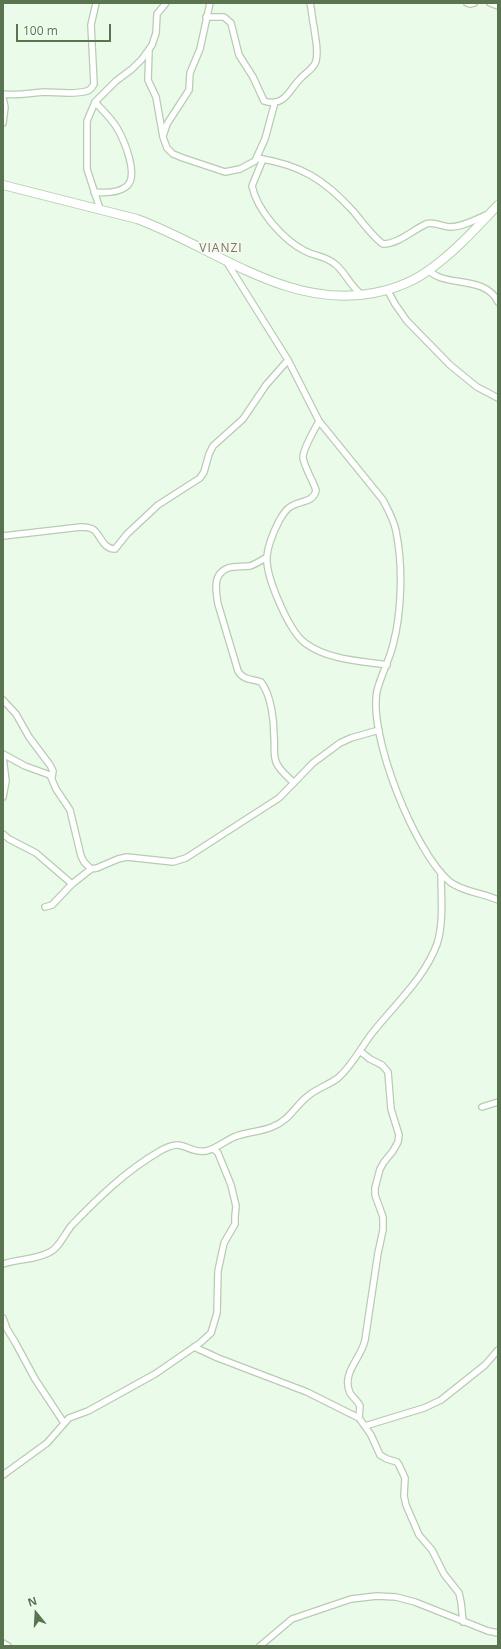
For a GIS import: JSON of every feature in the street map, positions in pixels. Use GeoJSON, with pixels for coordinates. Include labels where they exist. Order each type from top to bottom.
{"type":"FeatureCollection","features":[{"type":"Feature","properties":{"kind":"street"},"geometry":{"type":"LineString","coordinates":[[3,94],[72,92],[87,91],[91,89],[94,84],[91,25],[96,3]]}},
{"type":"Feature","properties":{"kind":"street"},"geometry":{"type":"LineString","coordinates":[[100,209],[87,169],[86,121],[95,102],[116,81],[132,69],[149,50],[155,40],[157,14],[166,3]]}},
{"type":"Feature","properties":{"kind":"street"},"geometry":{"type":"LineString","coordinates":[[163,137],[167,124],[189,90],[190,73],[200,49],[210,3]]}},
{"type":"Feature","properties":{"kind":"street"},"geometry":{"type":"LineString","coordinates":[[206,16],[224,17],[231,23],[239,55],[253,77],[264,101],[270,103],[283,99],[289,94],[299,79],[314,66],[316,60],[317,41],[310,3]]}},
{"type":"Feature","properties":{"kind":"street"},"geometry":{"type":"LineString","coordinates":[[467,3],[474,3]]}},
{"type":"Feature","properties":{"kind":"street"},"geometry":{"type":"LineString","coordinates":[[490,3],[498,6]]}},
{"type":"Feature","properties":{"kind":"street"},"geometry":{"type":"LineString","coordinates":[[149,50],[148,80],[156,97],[163,137],[167,148],[173,154],[198,164],[225,172],[231,172],[260,158],[297,168],[319,179],[344,201],[383,244],[387,244],[398,239],[428,223],[444,226],[457,226],[490,214]]}},
{"type":"Feature","properties":{"kind":"street"},"geometry":{"type":"LineString","coordinates":[[3,98],[5,107],[3,123]]}},
{"type":"Feature","properties":{"kind":"street"},"geometry":{"type":"LineString","coordinates":[[94,192],[117,191],[128,186],[132,178],[131,166],[126,148],[116,128],[95,102]]}},
{"type":"Feature","properties":{"kind":"street"},"geometry":{"type":"LineString","coordinates":[[276,102],[265,139],[259,149],[260,158],[252,186],[256,199],[271,221],[288,240],[306,252],[324,256],[335,264],[355,290],[362,296]]}},
{"type":"Feature","properties":{"kind":"street"},"geometry":{"type":"LineString","coordinates":[[3,185],[100,209],[155,226],[226,261],[277,283],[315,294],[348,297],[362,296],[388,290],[404,284],[429,270],[451,253],[498,206]]}},
{"type":"Feature","properties":{"kind":"street"},"geometry":{"type":"LineString","coordinates":[[226,261],[288,360],[319,420],[383,500],[391,515],[396,530],[399,554],[398,620],[387,666],[382,674],[377,697],[376,713],[388,766],[406,814],[414,830],[441,873],[458,886],[489,895],[498,900]]}},
{"type":"Feature","properties":{"kind":"street"},"geometry":{"type":"LineString","coordinates":[[429,270],[439,277],[462,281],[484,288],[495,295],[498,302]]}},
{"type":"Feature","properties":{"kind":"street"},"geometry":{"type":"LineString","coordinates":[[388,290],[395,304],[407,320],[445,360],[463,377],[477,387],[498,398]]}},
{"type":"Feature","properties":{"kind":"street"},"geometry":{"type":"LineString","coordinates":[[3,536],[85,527],[94,530],[108,547],[115,548],[126,534],[158,505],[200,478],[204,472],[213,446],[244,419],[274,374],[288,360]]}},
{"type":"Feature","properties":{"kind":"street"},"geometry":{"type":"LineString","coordinates":[[319,420],[313,435],[305,448],[303,457],[316,490],[315,495],[312,499],[296,504],[286,511],[273,534],[267,557],[272,580],[282,608],[293,629],[305,643],[326,653],[347,659],[387,666]]}},
{"type":"Feature","properties":{"kind":"street"},"geometry":{"type":"LineString","coordinates":[[267,557],[251,565],[228,568],[221,572],[217,576],[216,592],[238,671],[241,676],[245,678],[262,682],[266,688],[270,699],[274,727],[276,762],[294,783]]}},
{"type":"Feature","properties":{"kind":"street"},"geometry":{"type":"LineString","coordinates":[[3,700],[16,714],[29,737],[50,765],[53,771],[52,777],[56,789],[70,810],[81,856],[84,862],[91,869]]}},
{"type":"Feature","properties":{"kind":"street"},"geometry":{"type":"LineString","coordinates":[[45,907],[52,905],[72,884],[91,869],[118,859],[127,857],[173,862],[186,858],[286,792],[314,763],[340,743],[351,738],[379,730]]}},
{"type":"Feature","properties":{"kind":"street"},"geometry":{"type":"LineString","coordinates":[[3,755],[24,766],[52,777]]}},
{"type":"Feature","properties":{"kind":"street"},"geometry":{"type":"LineString","coordinates":[[3,755],[6,781],[3,797]]}},
{"type":"Feature","properties":{"kind":"street"},"geometry":{"type":"LineString","coordinates":[[3,834],[9,839],[36,853],[72,884]]}},
{"type":"Feature","properties":{"kind":"street"},"geometry":{"type":"LineString","coordinates":[[3,1264],[50,1252],[55,1249],[72,1225],[128,1172],[168,1146],[179,1144],[199,1151],[214,1149],[236,1136],[266,1129],[281,1123],[290,1117],[306,1097],[337,1078],[348,1068],[361,1052],[372,1033],[411,989],[431,956],[437,942],[440,928],[441,873]]}},
{"type":"Feature","properties":{"kind":"street"},"geometry":{"type":"LineString","coordinates":[[359,1418],[360,1406],[351,1394],[347,1379],[349,1372],[364,1348],[378,1253],[383,1230],[384,1217],[375,1195],[377,1180],[384,1162],[398,1142],[399,1134],[391,1109],[388,1072],[382,1065],[370,1059],[361,1052]]}},
{"type":"Feature","properties":{"kind":"street"},"geometry":{"type":"LineString","coordinates":[[482,1107],[498,1102]]}},
{"type":"Feature","properties":{"kind":"street"},"geometry":{"type":"LineString","coordinates":[[3,1475],[46,1443],[69,1418],[88,1411],[155,1374],[207,1338],[214,1326],[218,1307],[218,1271],[224,1243],[235,1224],[236,1216],[236,1206],[231,1184],[218,1153],[214,1149]]}},
{"type":"Feature","properties":{"kind":"street"},"geometry":{"type":"LineString","coordinates":[[3,1318],[6,1330],[15,1342],[64,1423]]}},
{"type":"Feature","properties":{"kind":"street"},"geometry":{"type":"LineString","coordinates":[[194,1347],[218,1358],[307,1392],[359,1418],[365,1426],[380,1455],[399,1464],[405,1478],[406,1505],[419,1535],[432,1550],[444,1574],[459,1593],[462,1602],[463,1622]]}},
{"type":"Feature","properties":{"kind":"street"},"geometry":{"type":"LineString","coordinates":[[365,1426],[424,1408],[441,1400],[485,1365],[498,1350]]}},
{"type":"Feature","properties":{"kind":"street"},"geometry":{"type":"LineString","coordinates":[[260,1646],[292,1619],[351,1599],[377,1596],[396,1597],[415,1602],[463,1622],[498,1633]]}},
{"type":"Feature","properties":{"kind":"street"},"geometry":{"type":"LineString","coordinates":[[3,1643],[8,1646]]}},
{"type":"Feature","properties":{"kind":"district","name":"VIANZI"},"geometry":{"type":"Point","coordinates":[221,249]}}]}
